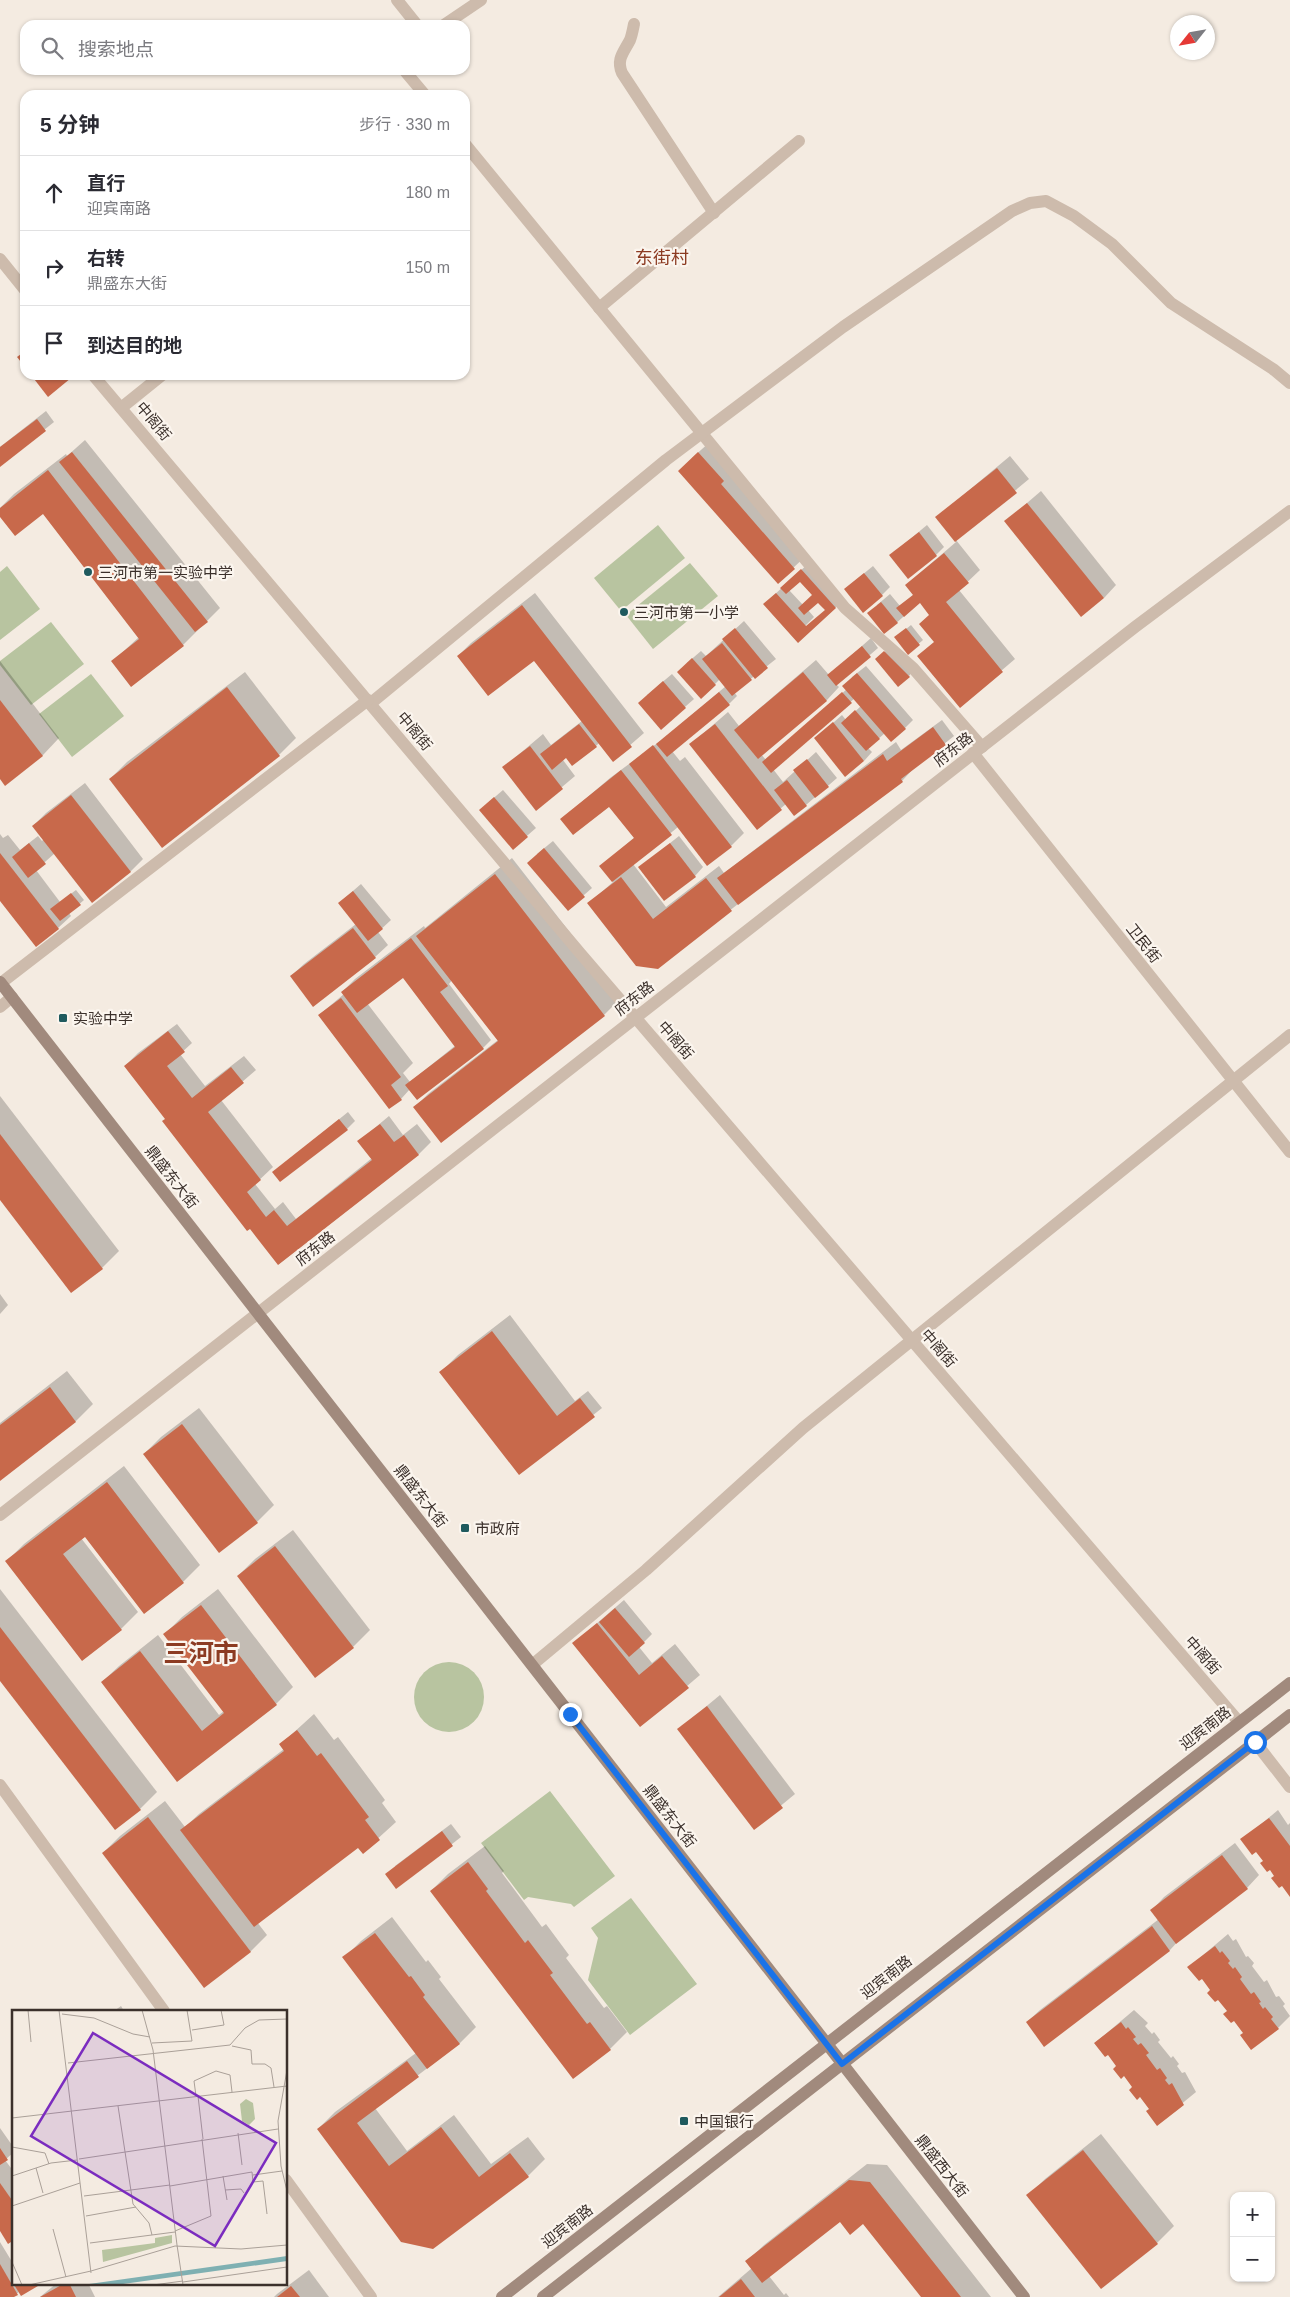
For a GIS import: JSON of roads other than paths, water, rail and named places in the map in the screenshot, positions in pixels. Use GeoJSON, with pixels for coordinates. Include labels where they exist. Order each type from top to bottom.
{"type":"FeatureCollection","features":[{"type":"Feature","properties":{"kind":"main road","name":"鼎盛东大街"},"geometry":{"type":"LineString","coordinates":[[0,982],[839,2059]]}},
{"type":"Feature","properties":{"kind":"main road","name":"迎宾南路"},"geometry":{"type":"LineString","coordinates":[[502,2297],[1290,1683]]}},
{"type":"Feature","properties":{"kind":"main road"},"geometry":{"type":"LineString","coordinates":[[543,2297],[839,2059],[1290,1714]]}},
{"type":"Feature","properties":{"kind":"main road","name":"鼎盛西大街"},"geometry":{"type":"LineString","coordinates":[[839,2059],[1024,2297]]}},
{"type":"Feature","properties":{"kind":"street"},"geometry":{"type":"LineString","coordinates":[[397,0],[413,20]]}},
{"type":"Feature","properties":{"kind":"street"},"geometry":{"type":"LineString","coordinates":[[451,20],[481,0]]}},
{"type":"Feature","properties":{"kind":"street"},"geometry":{"type":"LineString","coordinates":[[634,24],[630,40],[620,58],[619,65],[622,73],[714,213]]}},
{"type":"Feature","properties":{"kind":"street"},"geometry":{"type":"LineString","coordinates":[[408,75],[421,90]]}},
{"type":"Feature","properties":{"kind":"street"},"geometry":{"type":"LineString","coordinates":[[599,308],[799,141]]}},
{"type":"Feature","properties":{"kind":"street","name":"卫民街"},"geometry":{"type":"LineString","coordinates":[[470,150],[844,608],[914,668],[1290,1152]]}},
{"type":"Feature","properties":{"kind":"street"},"geometry":{"type":"LineString","coordinates":[[0,982],[370,702],[702,433],[843,328],[1012,211],[1030,203],[1046,201],[1074,216],[1112,244],[1171,302],[1273,369],[1290,383]]}},
{"type":"Feature","properties":{"kind":"street"},"geometry":{"type":"LineString","coordinates":[[0,259],[20,284]]}},
{"type":"Feature","properties":{"kind":"street","name":"中阁街"},"geometry":{"type":"LineString","coordinates":[[97,380],[635,1018],[1239,1722]]}},
{"type":"Feature","properties":{"kind":"street"},"geometry":{"type":"LineString","coordinates":[[121,408],[156,380]]}},
{"type":"Feature","properties":{"kind":"street","name":"府东路"},"geometry":{"type":"LineString","coordinates":[[0,1515],[1135,627],[1290,511]]}},
{"type":"Feature","properties":{"kind":"street"},"geometry":{"type":"LineString","coordinates":[[0,1007],[12,997]]}},
{"type":"Feature","properties":{"kind":"street"},"geometry":{"type":"LineString","coordinates":[[532,1665],[646,1570],[803,1428],[1290,1035]]}},
{"type":"Feature","properties":{"kind":"street"},"geometry":{"type":"LineString","coordinates":[[1255,1742],[1290,1787]]}},
{"type":"Feature","properties":{"kind":"street"},"geometry":{"type":"LineString","coordinates":[[0,1785],[163,2010]]}},
{"type":"Feature","properties":{"kind":"street"},"geometry":{"type":"LineString","coordinates":[[288,2183],[372,2297]]}},
{"type":"Feature","properties":{"kind":"place","name":"三河市第一实验中学"},"geometry":{"type":"Point","coordinates":[88,572]}},
{"type":"Feature","properties":{"kind":"place","name":"三河市第一小学"},"geometry":{"type":"Point","coordinates":[624,612]}},
{"type":"Feature","properties":{"kind":"place","name":"实验中学"},"geometry":{"type":"Point","coordinates":[63,1018]}},
{"type":"Feature","properties":{"kind":"place","name":"市政府"},"geometry":{"type":"Point","coordinates":[465,1528]}},
{"type":"Feature","properties":{"kind":"place","name":"中国银行"},"geometry":{"type":"Point","coordinates":[684,2121]}},
{"type":"Feature","properties":{"kind":"district","name":"东街村"},"geometry":{"type":"Point","coordinates":[662,258]}},
{"type":"Feature","properties":{"kind":"district","name":"三河市"},"geometry":{"type":"Point","coordinates":[201,1653]}}]}
